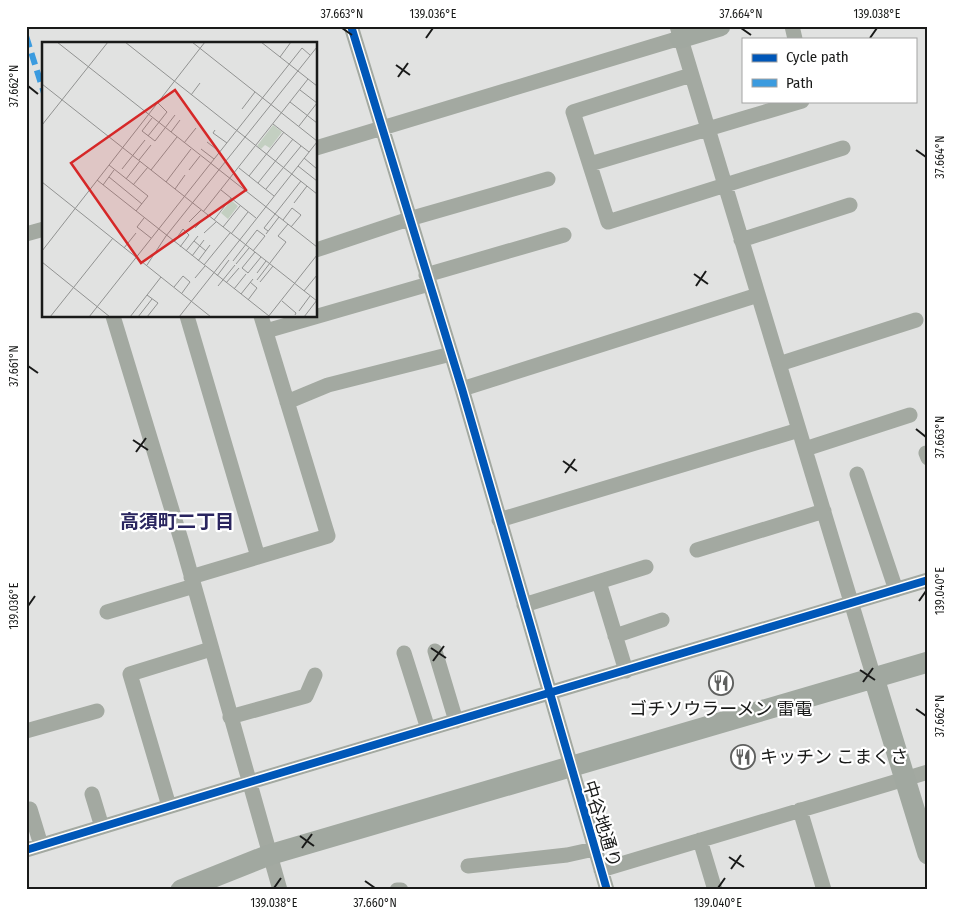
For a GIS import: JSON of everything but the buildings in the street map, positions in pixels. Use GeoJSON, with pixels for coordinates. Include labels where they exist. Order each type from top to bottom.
{"type":"FeatureCollection","features":[{"type":"Feature","properties":{"kind":"street","name":"中谷地通り"},"geometry":{"type":"LineString","coordinates":[[351,26],[462,389],[607,890]]}},
{"type":"Feature","properties":{"kind":"street"},"geometry":{"type":"LineString","coordinates":[[318,147],[678,32],[720,26]]}},
{"type":"Feature","properties":{"kind":"street"},"geometry":{"type":"LineString","coordinates":[[678,32],[928,854]]}},
{"type":"Feature","properties":{"kind":"street"},"geometry":{"type":"LineString","coordinates":[[691,75],[573,112],[608,222],[843,148]]}},
{"type":"Feature","properties":{"kind":"street"},"geometry":{"type":"LineString","coordinates":[[590,164],[799,102]]}},
{"type":"Feature","properties":{"kind":"street"},"geometry":{"type":"LineString","coordinates":[[318,249],[409,219],[548,179]]}},
{"type":"Feature","properties":{"kind":"street"},"geometry":{"type":"LineString","coordinates":[[741,240],[850,204]]}},
{"type":"Feature","properties":{"kind":"street"},"geometry":{"type":"LineString","coordinates":[[26,234],[42,230]]}},
{"type":"Feature","properties":{"kind":"street"},"geometry":{"type":"LineString","coordinates":[[318,314],[564,236]]}},
{"type":"Feature","properties":{"kind":"street"},"geometry":{"type":"LineString","coordinates":[[462,389],[758,295]]}},
{"type":"Feature","properties":{"kind":"street"},"geometry":{"type":"LineString","coordinates":[[114,318],[212,650],[280,890]]}},
{"type":"Feature","properties":{"kind":"street"},"geometry":{"type":"LineString","coordinates":[[188,318],[258,557]]}},
{"type":"Feature","properties":{"kind":"street"},"geometry":{"type":"LineString","coordinates":[[108,612],[258,557],[328,536],[262,318]]}},
{"type":"Feature","properties":{"kind":"street"},"geometry":{"type":"LineString","coordinates":[[266,331],[306,318]]}},
{"type":"Feature","properties":{"kind":"street"},"geometry":{"type":"LineString","coordinates":[[779,364],[916,320]]}},
{"type":"Feature","properties":{"kind":"street"},"geometry":{"type":"LineString","coordinates":[[287,402],[328,385],[451,354]]}},
{"type":"Feature","properties":{"kind":"street"},"geometry":{"type":"LineString","coordinates":[[805,449],[910,415]]}},
{"type":"Feature","properties":{"kind":"street"},"geometry":{"type":"LineString","coordinates":[[499,520],[799,430]]}},
{"type":"Feature","properties":{"kind":"street"},"geometry":{"type":"LineString","coordinates":[[857,474],[896,590]]}},
{"type":"Feature","properties":{"kind":"street"},"geometry":{"type":"LineString","coordinates":[[697,550],[824,511]]}},
{"type":"Feature","properties":{"kind":"street"},"geometry":{"type":"LineString","coordinates":[[524,605],[646,567]]}},
{"type":"Feature","properties":{"kind":"street"},"geometry":{"type":"LineString","coordinates":[[30,810],[34,847],[928,580]]}},
{"type":"Feature","properties":{"kind":"street"},"geometry":{"type":"LineString","coordinates":[[599,582],[626,671]]}},
{"type":"Feature","properties":{"kind":"street"},"geometry":{"type":"LineString","coordinates":[[615,636],[662,620]]}},
{"type":"Feature","properties":{"kind":"street"},"geometry":{"type":"LineString","coordinates":[[169,806],[130,674],[212,650]]}},
{"type":"Feature","properties":{"kind":"street"},"geometry":{"type":"LineString","coordinates":[[435,651],[456,721]]}},
{"type":"Feature","properties":{"kind":"street"},"geometry":{"type":"LineString","coordinates":[[404,652],[428,729]]}},
{"type":"Feature","properties":{"kind":"street"},"geometry":{"type":"LineString","coordinates":[[181,890],[269,855],[928,662]]}},
{"type":"Feature","properties":{"kind":"street"},"geometry":{"type":"LineString","coordinates":[[230,717],[306,696],[315,674]]}},
{"type":"Feature","properties":{"kind":"street"},"geometry":{"type":"LineString","coordinates":[[26,731],[97,711]]}},
{"type":"Feature","properties":{"kind":"street"},"geometry":{"type":"LineString","coordinates":[[601,870],[928,772]]}},
{"type":"Feature","properties":{"kind":"street"},"geometry":{"type":"LineString","coordinates":[[92,794],[102,826]]}},
{"type":"Feature","properties":{"kind":"street"},"geometry":{"type":"LineString","coordinates":[[800,810],[824,890]]}},
{"type":"Feature","properties":{"kind":"street"},"geometry":{"type":"LineString","coordinates":[[700,840],[715,890]]}},
{"type":"Feature","properties":{"kind":"street"},"geometry":{"type":"LineString","coordinates":[[468,866],[567,855],[594,849]]}},
{"type":"Feature","properties":{"kind":"street"},"geometry":{"type":"LineString","coordinates":[[397,890],[402,890]]}},
{"type":"Feature","properties":{"kind":"marked path"},"geometry":{"type":"LineString","coordinates":[[26,36],[42,87]]}},
{"type":"Feature","properties":{"kind":"cycle path"},"geometry":{"type":"LineString","coordinates":[[351,26],[462,389],[607,890]]}},
{"type":"Feature","properties":{"kind":"cycle path"},"geometry":{"type":"LineString","coordinates":[[26,850],[928,580]]}},
{"type":"Feature","properties":{"kind":"place","name":"ゴチソウラーメン 雷電"},"geometry":{"type":"Point","coordinates":[721,683]}},
{"type":"Feature","properties":{"kind":"place","name":"キッチン こまくさ"},"geometry":{"type":"Point","coordinates":[743,757]}},
{"type":"Feature","properties":{"kind":"district","name":"高須町二丁目"},"geometry":{"type":"Point","coordinates":[177,521]}}]}
